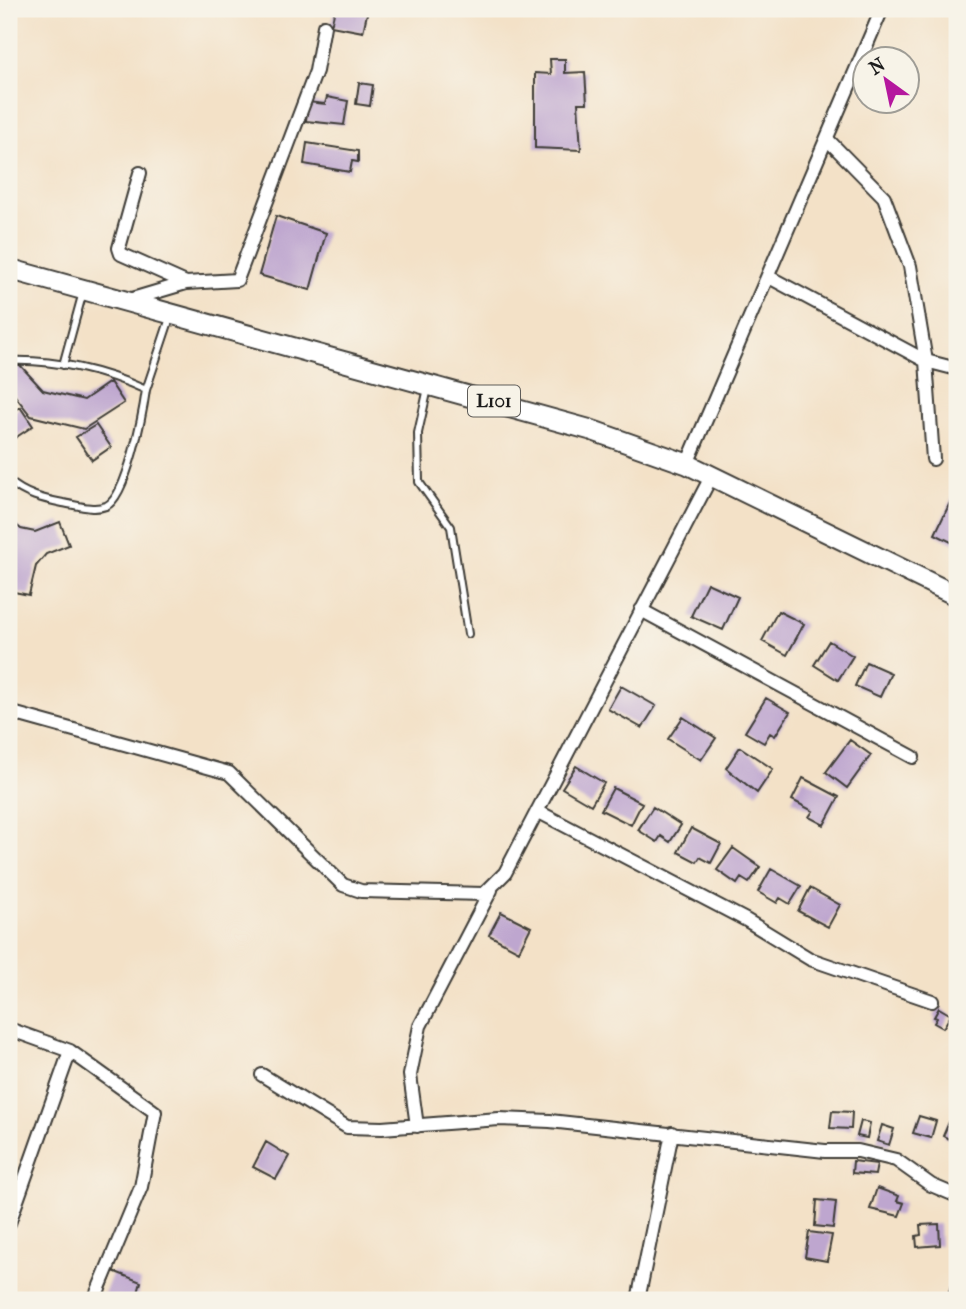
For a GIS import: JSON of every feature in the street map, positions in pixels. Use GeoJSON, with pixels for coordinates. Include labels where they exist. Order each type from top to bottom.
{"type":"FeatureCollection","features":[{"type":"Feature","properties":{"kind":"main road","name":"L101"},"geometry":{"type":"LineString","coordinates":[[9,269],[429,383],[591,430],[687,464],[957,596]]}},
{"type":"Feature","properties":{"kind":"street"},"geometry":{"type":"LineString","coordinates":[[687,464],[882,9]]}},
{"type":"Feature","properties":{"kind":"street"},"geometry":{"type":"LineString","coordinates":[[126,301],[186,283],[237,280],[316,71],[324,26]]}},
{"type":"Feature","properties":{"kind":"street"},"geometry":{"type":"LineString","coordinates":[[828,140],[857,166],[884,197],[910,266],[926,361],[933,459]]}},
{"type":"Feature","properties":{"kind":"street"},"geometry":{"type":"LineString","coordinates":[[140,173],[119,248],[121,254],[186,283]]}},
{"type":"Feature","properties":{"kind":"street"},"geometry":{"type":"LineString","coordinates":[[769,277],[926,361],[957,369]]}},
{"type":"Feature","properties":{"kind":"street"},"geometry":{"type":"LineString","coordinates":[[417,1126],[410,1075],[420,1026],[491,890],[505,873],[711,477]]}},
{"type":"Feature","properties":{"kind":"street"},"geometry":{"type":"LineString","coordinates":[[641,610],[913,757]]}},
{"type":"Feature","properties":{"kind":"street"},"geometry":{"type":"LineString","coordinates":[[9,712],[229,773],[343,885],[361,891],[459,895],[485,894],[491,890]]}},
{"type":"Feature","properties":{"kind":"street"},"geometry":{"type":"LineString","coordinates":[[537,811],[735,914],[810,960],[932,1001]]}},
{"type":"Feature","properties":{"kind":"street"},"geometry":{"type":"LineString","coordinates":[[9,1029],[69,1051],[155,1112],[141,1187],[94,1300]]}},
{"type":"Feature","properties":{"kind":"street"},"geometry":{"type":"LineString","coordinates":[[9,1223],[69,1051]]}},
{"type":"Feature","properties":{"kind":"street"},"geometry":{"type":"LineString","coordinates":[[262,1075],[347,1128],[417,1126],[499,1119],[673,1133],[877,1154],[896,1160],[931,1185],[957,1196]]}},
{"type":"Feature","properties":{"kind":"street"},"geometry":{"type":"LineString","coordinates":[[638,1300],[673,1133]]}},
{"type":"Feature","properties":{"kind":"street"},"geometry":{"type":"LineString","coordinates":[[954,1300],[957,1289]]}},
{"type":"Feature","properties":{"kind":"lane"},"geometry":{"type":"LineString","coordinates":[[63,365],[83,290]]}},
{"type":"Feature","properties":{"kind":"lane"},"geometry":{"type":"LineString","coordinates":[[9,481],[35,498],[87,507],[107,506],[119,495],[142,420],[146,390],[172,313]]}},
{"type":"Feature","properties":{"kind":"lane"},"geometry":{"type":"LineString","coordinates":[[9,361],[63,365],[126,381],[146,390]]}},
{"type":"Feature","properties":{"kind":"lane"},"geometry":{"type":"LineString","coordinates":[[429,383],[418,433],[419,482],[451,527],[468,635]]}},
{"type":"Feature","properties":{"kind":"building"},"geometry":{"type":"Polygon","coordinates":[[[335,9],[368,9],[363,32],[331,26],[335,9]]]}},
{"type":"Feature","properties":{"kind":"building"},"geometry":{"type":"Polygon","coordinates":[[[550,59],[565,59],[565,73],[585,72],[587,103],[578,103],[581,150],[535,148],[535,73],[551,74],[550,59]]]}},
{"type":"Feature","properties":{"kind":"building"},"geometry":{"type":"Polygon","coordinates":[[[359,83],[373,85],[370,106],[356,104],[359,83]]]}},
{"type":"Feature","properties":{"kind":"building"},"geometry":{"type":"Polygon","coordinates":[[[327,97],[348,101],[344,125],[306,121],[308,102],[325,104],[327,97]]]}},
{"type":"Feature","properties":{"kind":"building"},"geometry":{"type":"Polygon","coordinates":[[[307,143],[358,151],[358,162],[352,161],[350,172],[304,164],[307,143]]]}},
{"type":"Feature","properties":{"kind":"building"},"geometry":{"type":"Polygon","coordinates":[[[276,216],[326,233],[310,290],[259,275],[276,216]]]}},
{"type":"Feature","properties":{"kind":"building"},"geometry":{"type":"Polygon","coordinates":[[[19,364],[43,390],[84,400],[110,382],[124,403],[84,429],[31,416],[9,388],[9,370],[19,364]]]}},
{"type":"Feature","properties":{"kind":"building"},"geometry":{"type":"Polygon","coordinates":[[[20,407],[33,426],[9,442],[9,415],[20,407]]]}},
{"type":"Feature","properties":{"kind":"building"},"geometry":{"type":"Polygon","coordinates":[[[96,425],[111,447],[92,460],[76,437],[96,425]]]}},
{"type":"Feature","properties":{"kind":"building"},"geometry":{"type":"Polygon","coordinates":[[[957,488],[957,545],[935,534],[957,488]]]}},
{"type":"Feature","properties":{"kind":"building"},"geometry":{"type":"Polygon","coordinates":[[[9,519],[21,529],[35,532],[60,522],[69,545],[46,554],[36,566],[29,595],[9,591],[9,519]]]}},
{"type":"Feature","properties":{"kind":"building"},"geometry":{"type":"Polygon","coordinates":[[[707,583],[738,597],[723,630],[691,616],[707,583]]]}},
{"type":"Feature","properties":{"kind":"building"},"geometry":{"type":"Polygon","coordinates":[[[778,611],[804,624],[787,655],[762,641],[778,611]]]}},
{"type":"Feature","properties":{"kind":"building"},"geometry":{"type":"Polygon","coordinates":[[[829,641],[853,656],[838,680],[814,665],[829,641]]]}},
{"type":"Feature","properties":{"kind":"building"},"geometry":{"type":"Polygon","coordinates":[[[866,662],[891,673],[880,697],[855,686],[866,662]]]}},
{"type":"Feature","properties":{"kind":"building"},"geometry":{"type":"Polygon","coordinates":[[[621,686],[656,706],[642,728],[608,709],[621,686]]]}},
{"type":"Feature","properties":{"kind":"building"},"geometry":{"type":"Polygon","coordinates":[[[766,698],[790,712],[775,736],[770,733],[764,743],[745,732],[766,698]]]}},
{"type":"Feature","properties":{"kind":"building"},"geometry":{"type":"Polygon","coordinates":[[[683,717],[716,738],[701,760],[668,739],[683,717]]]}},
{"type":"Feature","properties":{"kind":"building"},"geometry":{"type":"Polygon","coordinates":[[[850,740],[871,755],[847,788],[826,772],[850,740]]]}},
{"type":"Feature","properties":{"kind":"building"},"geometry":{"type":"Polygon","coordinates":[[[740,747],[773,769],[757,793],[726,768],[740,747]]]}},
{"type":"Feature","properties":{"kind":"building"},"geometry":{"type":"Polygon","coordinates":[[[576,766],[604,783],[591,805],[562,788],[576,766]]]}},
{"type":"Feature","properties":{"kind":"building"},"geometry":{"type":"Polygon","coordinates":[[[803,778],[839,797],[824,825],[809,817],[813,811],[792,800],[803,778]]]}},
{"type":"Feature","properties":{"kind":"building"},"geometry":{"type":"Polygon","coordinates":[[[613,788],[642,803],[631,825],[601,810],[613,788]]]}},
{"type":"Feature","properties":{"kind":"building"},"geometry":{"type":"Polygon","coordinates":[[[653,807],[681,825],[670,842],[661,836],[657,842],[638,830],[653,807]]]}},
{"type":"Feature","properties":{"kind":"building"},"geometry":{"type":"Polygon","coordinates":[[[691,828],[721,844],[711,863],[700,857],[697,862],[678,852],[691,828]]]}},
{"type":"Feature","properties":{"kind":"building"},"geometry":{"type":"Polygon","coordinates":[[[733,848],[760,867],[749,883],[741,878],[737,884],[717,870],[733,848]]]}},
{"type":"Feature","properties":{"kind":"building"},"geometry":{"type":"Polygon","coordinates":[[[771,869],[801,886],[790,904],[780,898],[777,903],[758,892],[771,869]]]}},
{"type":"Feature","properties":{"kind":"building"},"geometry":{"type":"Polygon","coordinates":[[[810,888],[840,905],[828,927],[798,911],[810,888]]]}},
{"type":"Feature","properties":{"kind":"building"},"geometry":{"type":"Polygon","coordinates":[[[501,912],[531,927],[519,951],[489,935],[501,912]]]}},
{"type":"Feature","properties":{"kind":"building"},"geometry":{"type":"Polygon","coordinates":[[[939,1008],[951,1015],[943,1028],[934,1023],[939,1008]]]}},
{"type":"Feature","properties":{"kind":"building"},"geometry":{"type":"Polygon","coordinates":[[[832,1111],[852,1112],[851,1129],[830,1128],[832,1111]]]}},
{"type":"Feature","properties":{"kind":"building"},"geometry":{"type":"Polygon","coordinates":[[[919,1116],[936,1121],[931,1138],[913,1133],[919,1116]]]}},
{"type":"Feature","properties":{"kind":"building"},"geometry":{"type":"Polygon","coordinates":[[[861,1121],[870,1123],[867,1138],[857,1136],[861,1121]]]}},
{"type":"Feature","properties":{"kind":"building"},"geometry":{"type":"Polygon","coordinates":[[[949,1122],[957,1126],[957,1143],[943,1136],[949,1122]]]}},
{"type":"Feature","properties":{"kind":"building"},"geometry":{"type":"Polygon","coordinates":[[[882,1125],[894,1129],[889,1145],[877,1141],[882,1125]]]}},
{"type":"Feature","properties":{"kind":"building"},"geometry":{"type":"Polygon","coordinates":[[[266,1142],[289,1156],[276,1179],[253,1167],[266,1142]]]}},
{"type":"Feature","properties":{"kind":"building"},"geometry":{"type":"Polygon","coordinates":[[[853,1161],[877,1164],[875,1175],[852,1173],[853,1161]]]}},
{"type":"Feature","properties":{"kind":"building"},"geometry":{"type":"Polygon","coordinates":[[[877,1188],[899,1196],[897,1201],[904,1203],[899,1216],[870,1209],[877,1188]]]}},
{"type":"Feature","properties":{"kind":"building"},"geometry":{"type":"Polygon","coordinates":[[[817,1200],[836,1202],[833,1228],[815,1226],[817,1200]]]}},
{"type":"Feature","properties":{"kind":"building"},"geometry":{"type":"Polygon","coordinates":[[[939,1224],[940,1245],[917,1247],[916,1236],[921,1235],[920,1225],[939,1224]]]}},
{"type":"Feature","properties":{"kind":"building"},"geometry":{"type":"Polygon","coordinates":[[[809,1232],[832,1235],[827,1261],[805,1257],[809,1232]]]}},
{"type":"Feature","properties":{"kind":"building"},"geometry":{"type":"Polygon","coordinates":[[[113,1271],[141,1282],[136,1300],[104,1295],[113,1271]]]}}]}
